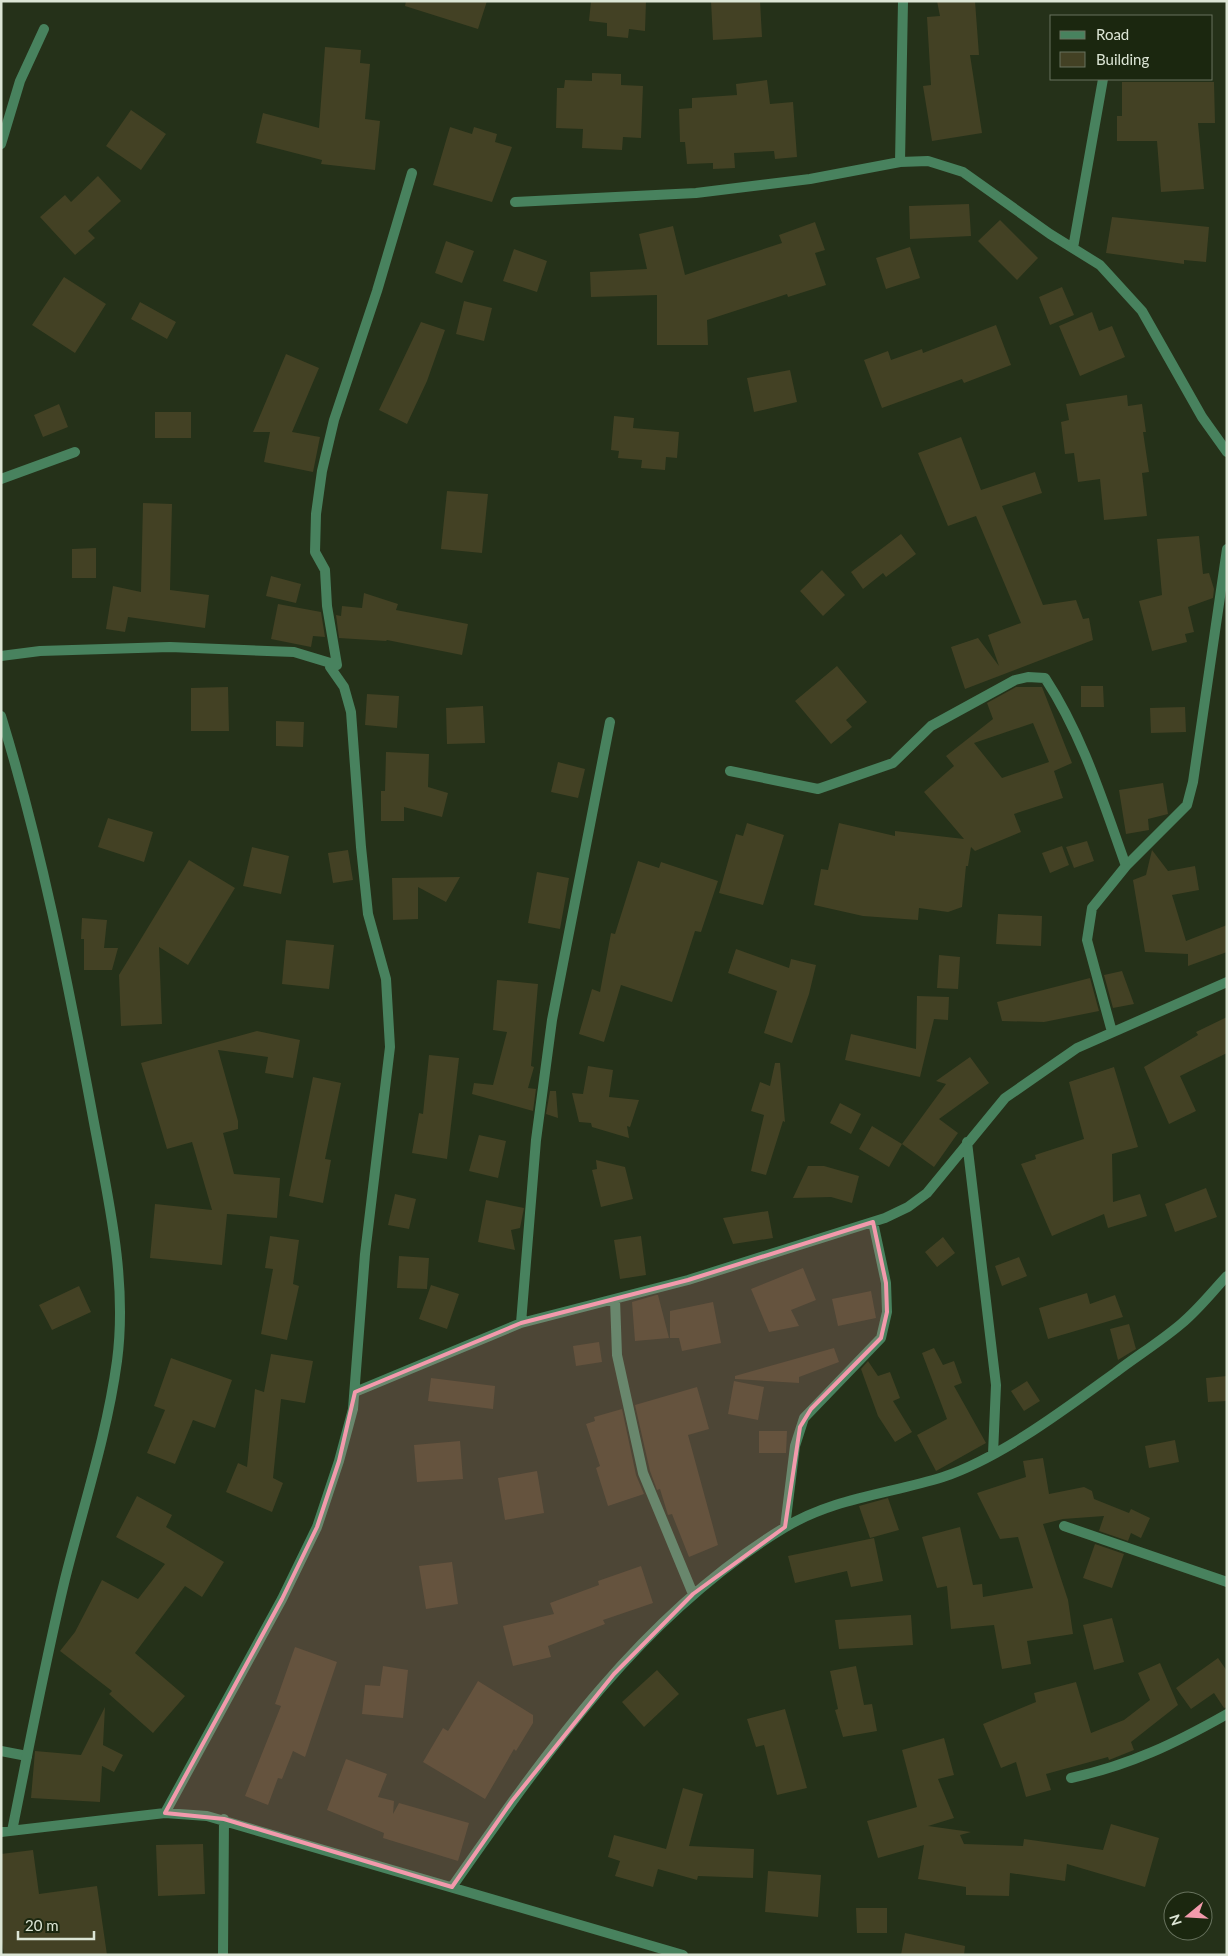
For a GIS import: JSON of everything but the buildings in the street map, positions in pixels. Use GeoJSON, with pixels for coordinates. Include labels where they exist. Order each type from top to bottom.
{"type":"FeatureCollection","features":[{"type":"Feature","properties":{"kind":"street"},"geometry":{"type":"LineString","coordinates":[[900,162],[903,1]]}},
{"type":"Feature","properties":{"kind":"street"},"geometry":{"type":"LineString","coordinates":[[1,144],[20,81],[44,29]]}},
{"type":"Feature","properties":{"kind":"street"},"geometry":{"type":"LineString","coordinates":[[1073,248],[1103,80]]}},
{"type":"Feature","properties":{"kind":"street"},"geometry":{"type":"LineString","coordinates":[[515,202],[696,193],[810,179],[900,162],[928,160],[963,172],[1100,265],[1142,310],[1202,417],[1227,452]]}},
{"type":"Feature","properties":{"kind":"street"},"geometry":{"type":"LineString","coordinates":[[337,665],[327,606],[325,570],[315,552],[316,514],[322,471],[334,420],[377,291],[412,174]]}},
{"type":"Feature","properties":{"kind":"street"},"geometry":{"type":"LineString","coordinates":[[1,479],[74,452]]}},
{"type":"Feature","properties":{"kind":"street"},"geometry":{"type":"LineString","coordinates":[[1112,1032],[1087,940],[1092,908],[1126,866],[1187,805],[1193,782],[1227,549]]}},
{"type":"Feature","properties":{"kind":"street"},"geometry":{"type":"LineString","coordinates":[[1,656],[40,651],[170,648],[294,652],[337,665]]}},
{"type":"Feature","properties":{"kind":"street"},"geometry":{"type":"LineString","coordinates":[[165,1814],[282,1599],[317,1527],[340,1461],[353,1409],[366,1254],[390,1047],[386,979],[368,914],[360,847],[351,712],[344,687],[330,667],[337,665]]}},
{"type":"Feature","properties":{"kind":"street"},"geometry":{"type":"LineString","coordinates":[[730,771],[818,789],[893,763],[931,726],[1015,680],[1028,677],[1045,678],[1065,709],[1097,783],[1126,866]]}},
{"type":"Feature","properties":{"kind":"street"},"geometry":{"type":"LineString","coordinates":[[1,716],[39,853],[65,966],[116,1243],[120,1300],[117,1361],[103,1428],[65,1581],[27,1756],[6,1831],[165,1814],[193,1814],[224,1819],[683,1955]]}},
{"type":"Feature","properties":{"kind":"street"},"geometry":{"type":"LineString","coordinates":[[521,1323],[536,1140],[552,1020],[610,722]]}},
{"type":"Feature","properties":{"kind":"street"},"geometry":{"type":"LineString","coordinates":[[355,1392],[521,1323],[688,1280],[873,1222],[908,1207],[927,1193],[1005,1098],[1058,1059],[1112,1032],[1227,982]]}},
{"type":"Feature","properties":{"kind":"street"},"geometry":{"type":"LineString","coordinates":[[967,1142],[996,1386],[993,1454]]}},
{"type":"Feature","properties":{"kind":"street"},"geometry":{"type":"LineString","coordinates":[[785,1527],[795,1446],[804,1418],[881,1338],[887,1312],[886,1283],[873,1222]]}},
{"type":"Feature","properties":{"kind":"street"},"geometry":{"type":"LineString","coordinates":[[452,1887],[518,1793],[614,1674],[652,1632],[693,1594],[785,1527],[832,1505],[944,1476],[993,1454],[1065,1409],[1182,1323],[1227,1276]]}},
{"type":"Feature","properties":{"kind":"street"},"geometry":{"type":"LineString","coordinates":[[615,1299],[616,1355],[643,1473],[693,1594]]}},
{"type":"Feature","properties":{"kind":"street"},"geometry":{"type":"LineString","coordinates":[[1064,1526],[1227,1582]]}},
{"type":"Feature","properties":{"kind":"street"},"geometry":{"type":"LineString","coordinates":[[1070,1778],[1098,1772],[1166,1747],[1227,1714]]}},
{"type":"Feature","properties":{"kind":"street"},"geometry":{"type":"LineString","coordinates":[[1,1751],[27,1756]]}},
{"type":"Feature","properties":{"kind":"street"},"geometry":{"type":"LineString","coordinates":[[223,1955],[224,1819]]}},
{"type":"Feature","properties":{"kind":"highlighted area"},"geometry":{"type":"Polygon","coordinates":[[[873,1222],[886,1283],[887,1312],[881,1338],[811,1409],[800,1427],[785,1527],[693,1594],[614,1674],[512,1801],[452,1887],[224,1819],[165,1813],[282,1599],[317,1527],[339,1461],[355,1392],[521,1323],[688,1280],[873,1222]]]}}]}
